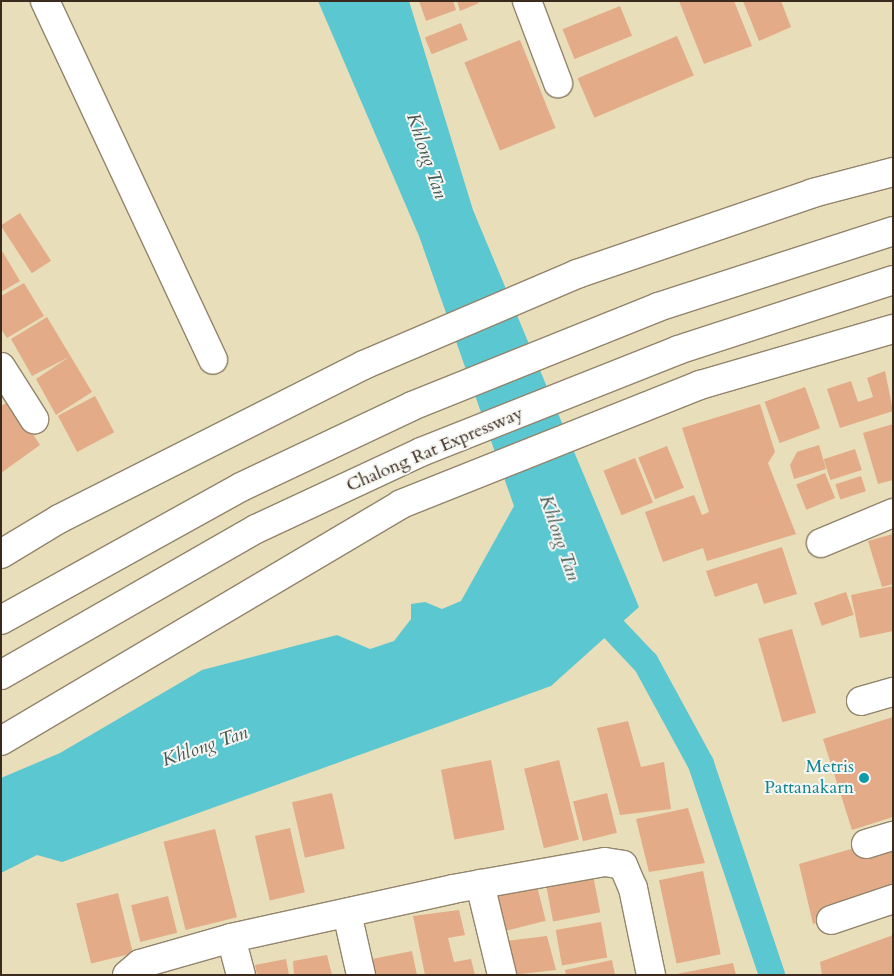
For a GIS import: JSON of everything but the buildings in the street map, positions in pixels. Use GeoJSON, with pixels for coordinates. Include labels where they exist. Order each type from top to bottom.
{"type":"FeatureCollection","features":[{"type":"Feature","properties":{"kind":"main road"},"geometry":{"type":"LineString","coordinates":[[45,1],[213,360]]}},
{"type":"Feature","properties":{"kind":"main road"},"geometry":{"type":"LineString","coordinates":[[527,1],[558,83]]}},
{"type":"Feature","properties":{"kind":"main road"},"geometry":{"type":"LineString","coordinates":[[1,554],[59,519],[364,365],[577,274],[813,193],[893,172]]}},
{"type":"Feature","properties":{"kind":"main road"},"geometry":{"type":"LineString","coordinates":[[1,620],[241,487],[412,406],[658,307],[893,231]]}},
{"type":"Feature","properties":{"kind":"main road","name":"Chalong Rat Expressway"},"geometry":{"type":"LineString","coordinates":[[1,675],[256,529],[422,452],[678,350],[893,280]]}},
{"type":"Feature","properties":{"kind":"main road"},"geometry":{"type":"LineString","coordinates":[[1,741],[401,504],[700,385],[893,329]]}},
{"type":"Feature","properties":{"kind":"main road"},"geometry":{"type":"LineString","coordinates":[[1,367],[34,419]]}},
{"type":"Feature","properties":{"kind":"main road"},"geometry":{"type":"LineString","coordinates":[[821,543],[893,513]]}},
{"type":"Feature","properties":{"kind":"main road"},"geometry":{"type":"LineString","coordinates":[[861,701],[893,692]]}},
{"type":"Feature","properties":{"kind":"main road"},"geometry":{"type":"LineString","coordinates":[[866,844],[893,836]]}},
{"type":"Feature","properties":{"kind":"main road"},"geometry":{"type":"LineString","coordinates":[[127,975],[140,964],[231,938],[480,884],[562,868],[605,862],[623,865],[633,888],[651,975]]}},
{"type":"Feature","properties":{"kind":"main road"},"geometry":{"type":"LineString","coordinates":[[480,884],[502,975]]}},
{"type":"Feature","properties":{"kind":"main road"},"geometry":{"type":"LineString","coordinates":[[831,920],[893,899]]}},
{"type":"Feature","properties":{"kind":"main road"},"geometry":{"type":"LineString","coordinates":[[347,913],[361,975]]}},
{"type":"Feature","properties":{"kind":"main road"},"geometry":{"type":"LineString","coordinates":[[231,938],[241,975]]}},
{"type":"Feature","properties":{"kind":"water","name":"Khlong Tan"},"geometry":{"type":"Polygon","coordinates":[[[318,1],[409,1],[473,210],[639,607],[551,686],[62,862],[37,855],[1,873],[1,778],[60,753],[202,670],[337,635],[370,649],[394,641],[411,619],[411,604],[425,602],[442,609],[461,601],[514,506],[419,236],[318,1]]]}},
{"type":"Feature","properties":{"kind":"waterway"},"geometry":{"type":"LineString","coordinates":[[589,603],[646,663],[701,764],[772,975]]}},
{"type":"Feature","properties":{"kind":"place","name":"Metris Pattanakarn"},"geometry":{"type":"Point","coordinates":[864,778]}}]}
